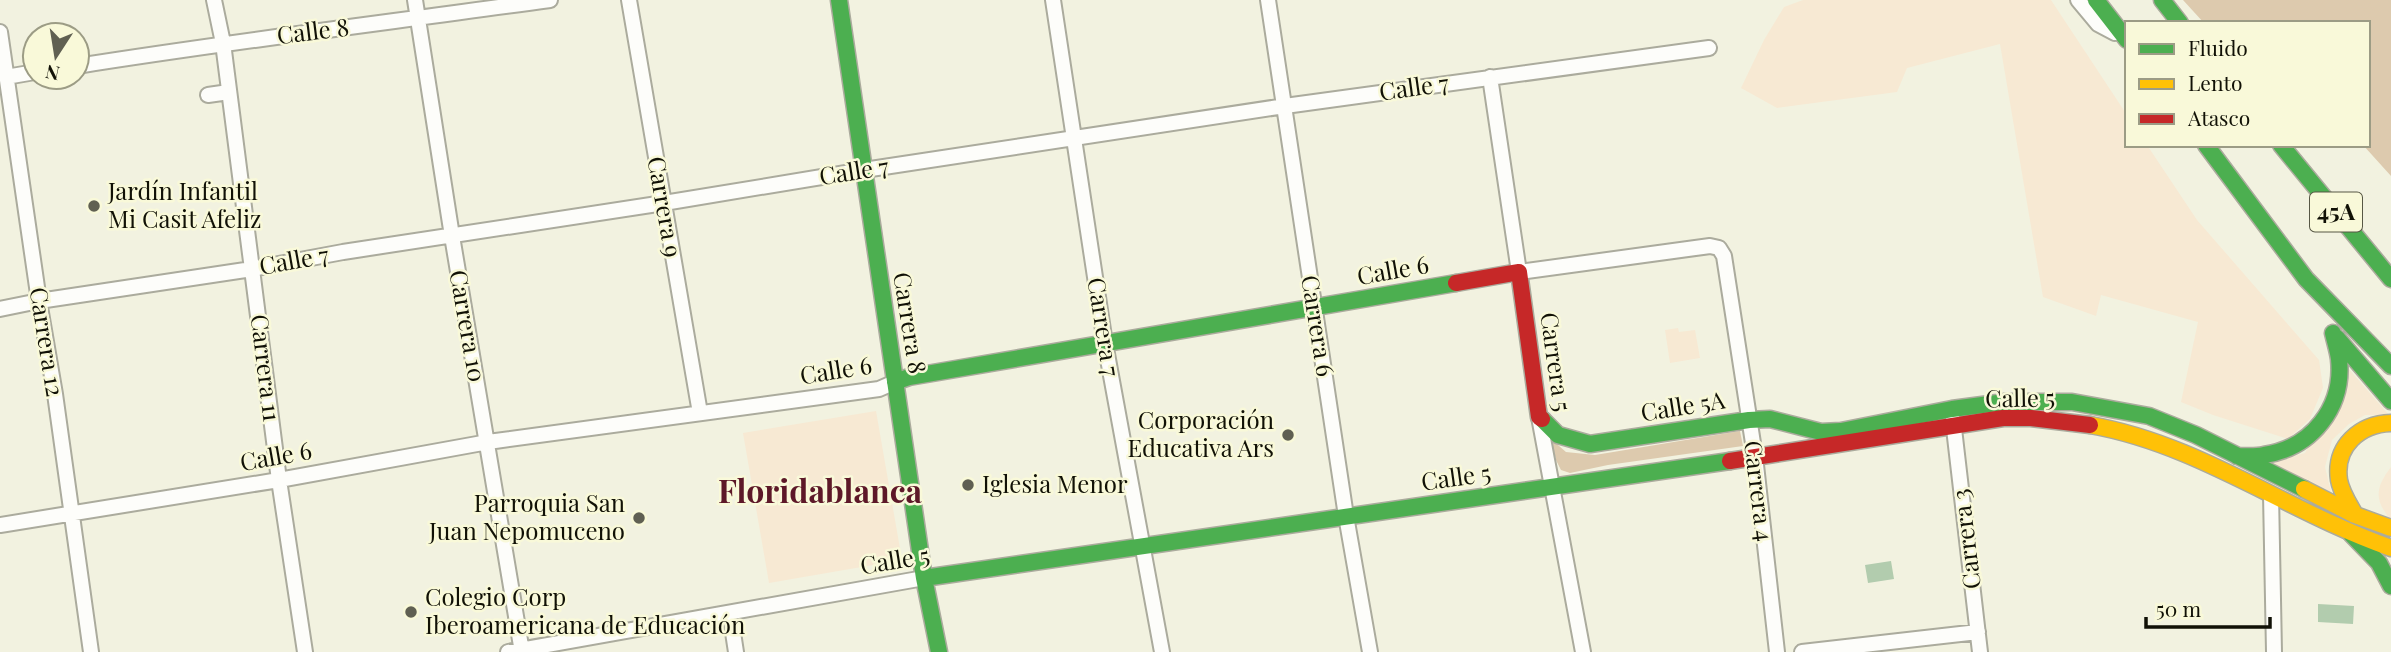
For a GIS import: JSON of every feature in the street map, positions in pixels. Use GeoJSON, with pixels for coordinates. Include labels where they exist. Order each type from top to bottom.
{"type":"FeatureCollection","features":[{"type":"Feature","properties":{"kind":"main road","name":"Carrera 8"},"geometry":{"type":"LineString","coordinates":[[839,0],[924,579],[939,652]]}},
{"type":"Feature","properties":{"kind":"main road"},"geometry":{"type":"LineString","coordinates":[[2096,0],[2125,39]]}},
{"type":"Feature","properties":{"kind":"main road"},"geometry":{"type":"LineString","coordinates":[[2162,0],[2178,21]]}},
{"type":"Feature","properties":{"kind":"main road","name":"45A"},"geometry":{"type":"LineString","coordinates":[[2207,147],[2306,279],[2391,366]]}},
{"type":"Feature","properties":{"kind":"main road","name":"45A"},"geometry":{"type":"LineString","coordinates":[[2283,147],[2391,279]]}},
{"type":"Feature","properties":{"kind":"main road","name":"Calle 6"},"geometry":{"type":"LineString","coordinates":[[895,382],[909,377],[1519,272]]}},
{"type":"Feature","properties":{"kind":"main road","name":"Carrera 5"},"geometry":{"type":"LineString","coordinates":[[1519,272],[1539,417]]}},
{"type":"Feature","properties":{"kind":"main road","name":"45A"},"geometry":{"type":"LineString","coordinates":[[2306,279],[2333,333],[2391,401]]}},
{"type":"Feature","properties":{"kind":"main road"},"geometry":{"type":"LineString","coordinates":[[2237,456],[2254,458],[2288,450],[2304,442],[2317,430],[2335,401],[2340,384],[2339,350],[2333,333]]}},
{"type":"Feature","properties":{"kind":"main road","name":"Calle 5"},"geometry":{"type":"LineString","coordinates":[[1842,431],[1952,409],[2005,402],[2072,402],[2149,416],[2196,435],[2355,515],[2391,528]]}},
{"type":"Feature","properties":{"kind":"main road","name":"Calle 5A"},"geometry":{"type":"LineString","coordinates":[[1539,417],[1558,435],[1590,444],[1749,420],[1770,419],[1821,432],[1842,431]]}},
{"type":"Feature","properties":{"kind":"main road","name":"Calle 5"},"geometry":{"type":"LineString","coordinates":[[924,579],[1475,499],[2003,418],[2067,421],[2124,431],[2166,444],[2208,462],[2351,534],[2391,548]]}},
{"type":"Feature","properties":{"kind":"main road"},"geometry":{"type":"LineString","coordinates":[[2355,515],[2341,489],[2338,468],[2340,457],[2350,439],[2358,432],[2377,423],[2391,423]]}},
{"type":"Feature","properties":{"kind":"main road"},"geometry":{"type":"LineString","coordinates":[[2351,534],[2379,563],[2391,586]]}},
{"type":"Feature","properties":{"kind":"street","name":"Carrera 11"},"geometry":{"type":"LineString","coordinates":[[214,0],[223,43],[279,480],[306,652]]}},
{"type":"Feature","properties":{"kind":"street","name":"Carrera 10"},"geometry":{"type":"LineString","coordinates":[[415,0],[488,442],[517,651]]}},
{"type":"Feature","properties":{"kind":"street","name":"Calle 8"},"geometry":{"type":"LineString","coordinates":[[91,64],[223,43],[418,19],[510,3],[550,0]]}},
{"type":"Feature","properties":{"kind":"street","name":"Carrera 9"},"geometry":{"type":"LineString","coordinates":[[629,0],[700,413]]}},
{"type":"Feature","properties":{"kind":"street","name":"Carrera 7"},"geometry":{"type":"LineString","coordinates":[[1052,0],[1105,343],[1162,652]]}},
{"type":"Feature","properties":{"kind":"street","name":"Carrera 6"},"geometry":{"type":"LineString","coordinates":[[1268,0],[1346,516],[1370,652]]}},
{"type":"Feature","properties":{"kind":"street"},"geometry":{"type":"LineString","coordinates":[[2078,0],[2098,24],[2125,39]]}},
{"type":"Feature","properties":{"kind":"street","name":"Carrera 12"},"geometry":{"type":"LineString","coordinates":[[0,32],[91,652]]}},
{"type":"Feature","properties":{"kind":"street","name":"Calle 7"},"geometry":{"type":"LineString","coordinates":[[0,309],[864,170],[1286,106],[1709,48]]}},
{"type":"Feature","properties":{"kind":"street"},"geometry":{"type":"LineString","coordinates":[[6,77],[21,74]]}},
{"type":"Feature","properties":{"kind":"street","name":"Carrera 5"},"geometry":{"type":"LineString","coordinates":[[1490,77],[1519,272]]}},
{"type":"Feature","properties":{"kind":"street"},"geometry":{"type":"LineString","coordinates":[[208,95],[229,92]]}},
{"type":"Feature","properties":{"kind":"street","name":"Calle 6"},"geometry":{"type":"LineString","coordinates":[[1519,272],[1710,246],[1718,248]]}},
{"type":"Feature","properties":{"kind":"street","name":"Carrera 4"},"geometry":{"type":"LineString","coordinates":[[1718,248],[1724,256],[1755,456],[1777,652]]}},
{"type":"Feature","properties":{"kind":"street","name":"Calle 6"},"geometry":{"type":"LineString","coordinates":[[0,525],[279,480],[488,442],[879,389],[895,382]]}},
{"type":"Feature","properties":{"kind":"street","name":"Carrera 3"},"geometry":{"type":"LineString","coordinates":[[1952,409],[1980,652]]}},
{"type":"Feature","properties":{"kind":"street","name":"Carrera 5"},"geometry":{"type":"LineString","coordinates":[[1539,417],[1583,652]]}},
{"type":"Feature","properties":{"kind":"street"},"geometry":{"type":"LineString","coordinates":[[2271,494],[2274,652]]}},
{"type":"Feature","properties":{"kind":"street","name":"Calle 5"},"geometry":{"type":"LineString","coordinates":[[517,651],[924,579]]}},
{"type":"Feature","properties":{"kind":"street"},"geometry":{"type":"LineString","coordinates":[[730,613],[736,652]]}},
{"type":"Feature","properties":{"kind":"street"},"geometry":{"type":"LineString","coordinates":[[1802,652],[1978,632]]}},
{"type":"Feature","properties":{"kind":"shaded area"},"geometry":{"type":"Polygon","coordinates":[[[1803,0],[2051,0],[2125,112],[2125,147],[2148,147],[2197,220],[2319,360],[2323,388],[2310,419],[2288,439],[2181,402],[2198,322],[2101,295],[2096,316],[2043,297],[2000,44],[1907,68],[1897,92],[1777,108],[1741,88],[1764,40],[1784,7],[1803,0]]]}},
{"type":"Feature","properties":{"kind":"shaded area"},"geometry":{"type":"Polygon","coordinates":[[[2183,0],[2391,0],[2391,176],[2365,147],[2370,147],[2370,21],[2202,21],[2183,0]]]}},
{"type":"Feature","properties":{"kind":"shaded area"},"geometry":{"type":"Polygon","coordinates":[[[1678,328],[1679,332],[1695,330],[1700,358],[1670,363],[1665,330],[1678,328]]]}},
{"type":"Feature","properties":{"kind":"shaded area"},"geometry":{"type":"Polygon","coordinates":[[[2348,368],[2389,415],[2365,415],[2349,424],[2332,440],[2325,467],[2331,492],[2267,463],[2305,453],[2348,368]]]}},
{"type":"Feature","properties":{"kind":"shaded area"},"geometry":{"type":"Polygon","coordinates":[[[876,411],[902,560],[769,583],[743,433],[876,411]]]}},
{"type":"Feature","properties":{"kind":"shaded area"},"geometry":{"type":"Polygon","coordinates":[[[1740,431],[1743,446],[1570,473],[1561,470],[1551,439],[1566,452],[1595,455],[1740,431]]]}},
{"type":"Feature","properties":{"kind":"shaded area"},"geometry":{"type":"Polygon","coordinates":[[[2391,467],[2391,520],[2379,500],[2379,488],[2391,467]]]}},
{"type":"Feature","properties":{"kind":"shaded area"},"geometry":{"type":"Polygon","coordinates":[[[1891,561],[1894,579],[1868,583],[1865,565],[1891,561]]]}},
{"type":"Feature","properties":{"kind":"shaded area"},"geometry":{"type":"Polygon","coordinates":[[[2318,604],[2354,606],[2353,624],[2318,622],[2318,604]]]}},
{"type":"Feature","properties":{"kind":"traffic: fast"},"geometry":{"type":"LineString","coordinates":[[839,0],[924,578],[939,652]]}},
{"type":"Feature","properties":{"kind":"traffic: fast"},"geometry":{"type":"LineString","coordinates":[[2096,0],[2125,37]]}},
{"type":"Feature","properties":{"kind":"traffic: fast"},"geometry":{"type":"LineString","coordinates":[[2162,0],[2178,21]]}},
{"type":"Feature","properties":{"kind":"traffic: fast"},"geometry":{"type":"LineString","coordinates":[[2207,147],[2306,279],[2391,366]]}},
{"type":"Feature","properties":{"kind":"traffic: fast"},"geometry":{"type":"LineString","coordinates":[[2283,147],[2391,279]]}},
{"type":"Feature","properties":{"kind":"traffic: fast"},"geometry":{"type":"LineString","coordinates":[[895,382],[909,377],[1456,283]]}},
{"type":"Feature","properties":{"kind":"traffic: fast"},"geometry":{"type":"LineString","coordinates":[[2237,456],[2261,456],[2281,451],[2297,444],[2321,422],[2330,409],[2339,377],[2339,359],[2333,333]]}},
{"type":"Feature","properties":{"kind":"traffic: fast"},"geometry":{"type":"LineString","coordinates":[[2337,338],[2391,401]]}},
{"type":"Feature","properties":{"kind":"traffic: fast"},"geometry":{"type":"LineString","coordinates":[[1542,419],[1558,435],[1590,444],[1749,420],[1770,419],[1821,432],[1841,431],[1952,409],[2005,402],[2072,402],[2149,416],[2196,435],[2304,489]]}},
{"type":"Feature","properties":{"kind":"traffic: fast"},"geometry":{"type":"LineString","coordinates":[[924,578],[1730,461]]}},
{"type":"Feature","properties":{"kind":"traffic: fast"},"geometry":{"type":"LineString","coordinates":[[2351,534],[2379,563],[2391,586]]}},
{"type":"Feature","properties":{"kind":"traffic: slow"},"geometry":{"type":"LineString","coordinates":[[2355,515],[2339,480],[2341,457],[2345,447],[2360,433],[2380,424],[2391,423]]}},
{"type":"Feature","properties":{"kind":"traffic: slow"},"geometry":{"type":"LineString","coordinates":[[2090,425],[2169,447],[2391,548]]}},
{"type":"Feature","properties":{"kind":"traffic: slow"},"geometry":{"type":"LineString","coordinates":[[2304,489],[2355,515],[2391,528]]}},
{"type":"Feature","properties":{"kind":"traffic: jam"},"geometry":{"type":"LineString","coordinates":[[1456,283],[1519,272],[1539,417],[1542,419]]}},
{"type":"Feature","properties":{"kind":"traffic: jam"},"geometry":{"type":"LineString","coordinates":[[1730,461],[2003,418],[2031,418],[2090,425]]}},
{"type":"Feature","properties":{"kind":"place","name":"Jardín Infantil Mi Casit Afeliz"},"geometry":{"type":"Point","coordinates":[94,206]}},
{"type":"Feature","properties":{"kind":"place","name":"Corporación Educativa Ars"},"geometry":{"type":"Point","coordinates":[1288,435]}},
{"type":"Feature","properties":{"kind":"place","name":"Iglesia Menor"},"geometry":{"type":"Point","coordinates":[968,485]}},
{"type":"Feature","properties":{"kind":"place","name":"Parroquia San Juan Nepomuceno"},"geometry":{"type":"Point","coordinates":[639,518]}},
{"type":"Feature","properties":{"kind":"place","name":"Colegio Corp Iberoamericana de Educación"},"geometry":{"type":"Point","coordinates":[411,612]}},
{"type":"Feature","properties":{"kind":"district","name":"Floridablanca"},"geometry":{"type":"Point","coordinates":[820,492]}}]}
